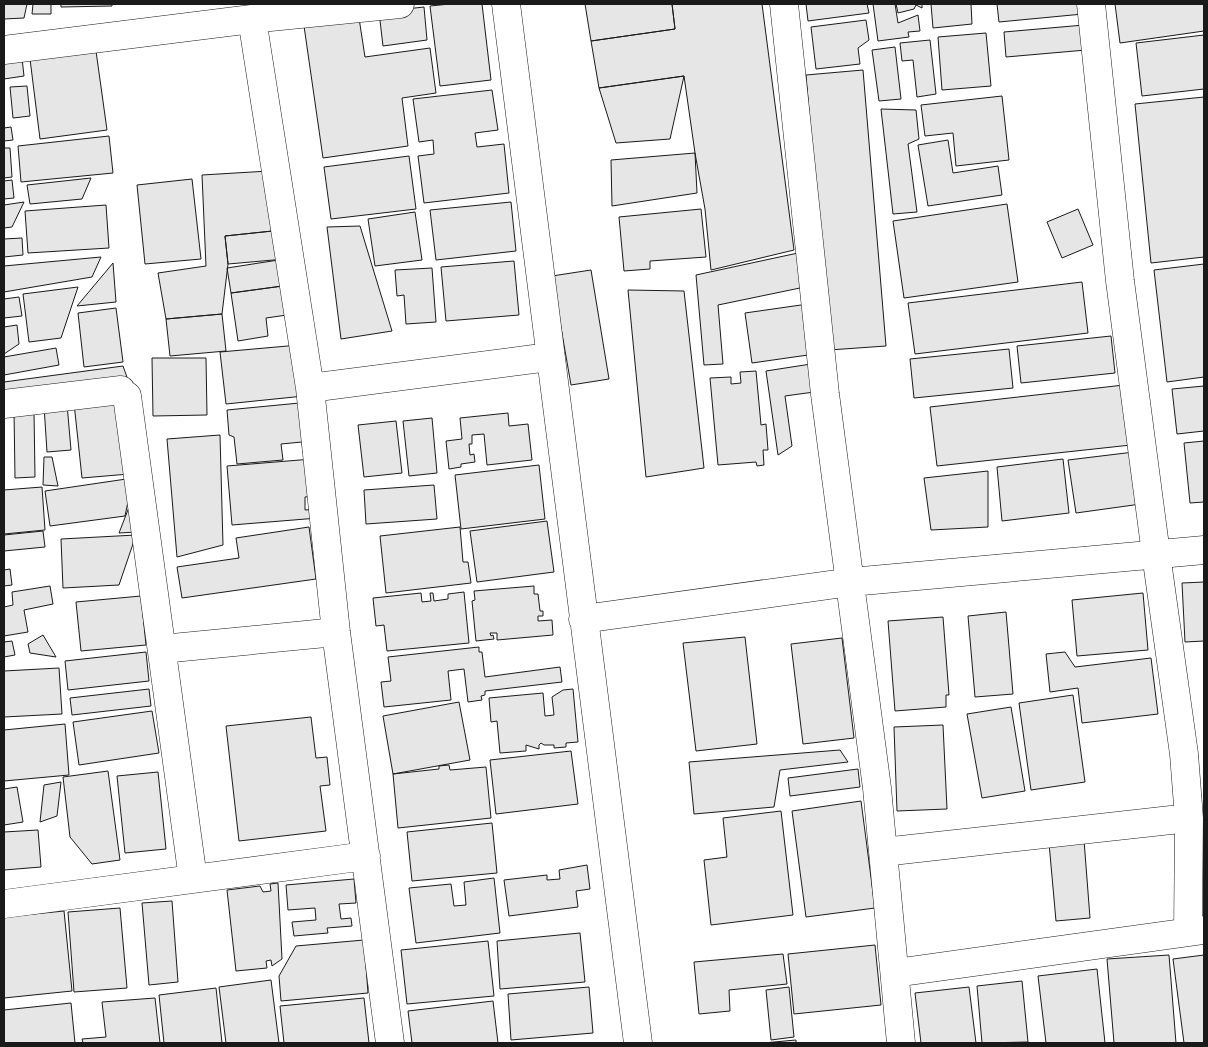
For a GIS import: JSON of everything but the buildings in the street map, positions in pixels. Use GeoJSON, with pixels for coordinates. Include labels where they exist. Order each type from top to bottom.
{"type":"FeatureCollection","features":[{"type":"Feature","properties":{"kind":"street"},"geometry":{"type":"LineString","coordinates":[[4,50],[252,19],[400,4]]}},
{"type":"Feature","properties":{"kind":"street"},"geometry":{"type":"LineString","coordinates":[[506,4],[549,357],[638,1043]]}},
{"type":"Feature","properties":{"kind":"street"},"geometry":{"type":"LineString","coordinates":[[784,4],[825,394],[851,582],[876,788],[901,1043]]}},
{"type":"Feature","properties":{"kind":"street"},"geometry":{"type":"LineString","coordinates":[[894,973],[1196,931],[1184,754],[1120,281],[1091,4]]}},
{"type":"Feature","properties":{"kind":"street"},"geometry":{"type":"LineString","coordinates":[[252,19],[310,388],[336,632],[390,1043]]}},
{"type":"Feature","properties":{"kind":"street"},"geometry":{"type":"LineString","coordinates":[[310,388],[549,357]]}},
{"type":"Feature","properties":{"kind":"street"},"geometry":{"type":"LineString","coordinates":[[4,404],[121,390],[127,396],[193,879]]}},
{"type":"Feature","properties":{"kind":"street"},"geometry":{"type":"LineString","coordinates":[[583,618],[851,582],[1204,550]]}},
{"type":"Feature","properties":{"kind":"street"},"geometry":{"type":"LineString","coordinates":[[162,649],[336,632]]}},
{"type":"Feature","properties":{"kind":"street"},"geometry":{"type":"LineString","coordinates":[[883,852],[1189,818]]}},
{"type":"Feature","properties":{"kind":"street"},"geometry":{"type":"LineString","coordinates":[[4,904],[366,856]]}}]}
